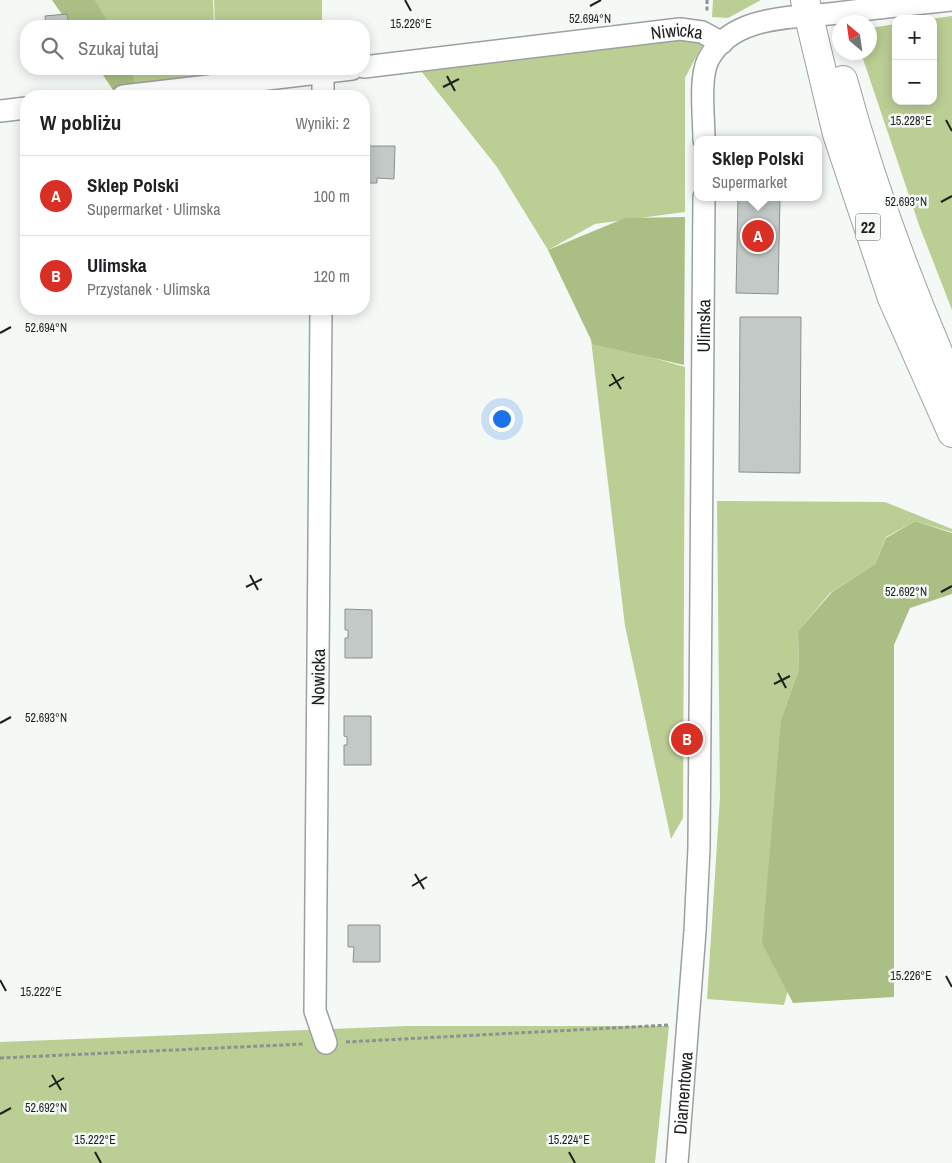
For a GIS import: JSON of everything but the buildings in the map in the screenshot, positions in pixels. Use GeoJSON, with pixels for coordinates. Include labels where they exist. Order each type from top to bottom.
{"type":"FeatureCollection","features":[{"type":"Feature","properties":{"kind":"main road","name":"22"},"geometry":{"type":"LineString","coordinates":[[815,7],[864,158],[926,325],[952,384]]}},
{"type":"Feature","properties":{"kind":"main road","name":"22"},"geometry":{"type":"LineString","coordinates":[[815,7],[837,134],[892,298],[952,433]]}},
{"type":"Feature","properties":{"kind":"street","name":"Niwicka"},"geometry":{"type":"LineString","coordinates":[[370,66],[680,29],[702,32],[722,43],[738,30],[815,7],[952,0]]}},
{"type":"Feature","properties":{"kind":"street"},"geometry":{"type":"LineString","coordinates":[[704,136],[705,67],[712,53],[722,43]]}},
{"type":"Feature","properties":{"kind":"street"},"geometry":{"type":"LineString","coordinates":[[172,90],[298,75]]}},
{"type":"Feature","properties":{"kind":"street"},"geometry":{"type":"LineString","coordinates":[[323,75],[323,90]]}},
{"type":"Feature","properties":{"kind":"street"},"geometry":{"type":"LineString","coordinates":[[0,111],[20,109]]}},
{"type":"Feature","properties":{"kind":"street","name":"Ulimska"},"geometry":{"type":"LineString","coordinates":[[687,1024],[695,931],[699,848],[704,201]]}},
{"type":"Feature","properties":{"kind":"street","name":"Nowicka"},"geometry":{"type":"LineString","coordinates":[[321,315],[315,1011],[326,1043]]}},
{"type":"Feature","properties":{"kind":"street","name":"Diamentowa"},"geometry":{"type":"LineString","coordinates":[[677,1163],[687,1024]]}},
{"type":"Feature","properties":{"kind":"green space"},"geometry":{"type":"Polygon","coordinates":[[[52,0],[95,0],[107,20],[66,20],[52,0]]]}},
{"type":"Feature","properties":{"kind":"green space"},"geometry":{"type":"Polygon","coordinates":[[[95,0],[213,0],[214,20],[106,20],[95,0]]]}},
{"type":"Feature","properties":{"kind":"green space"},"geometry":{"type":"Polygon","coordinates":[[[214,0],[322,0],[322,20],[215,20],[214,0]]]}},
{"type":"Feature","properties":{"kind":"green space"},"geometry":{"type":"Polygon","coordinates":[[[713,0],[761,0],[728,18],[712,17],[713,0]]]}},
{"type":"Feature","properties":{"kind":"green space"},"geometry":{"type":"Polygon","coordinates":[[[952,16],[952,310],[919,225],[863,60],[877,60],[877,27],[892,25],[892,105],[937,105],[937,18],[952,16]]]}},
{"type":"Feature","properties":{"kind":"green space"},"geometry":{"type":"Polygon","coordinates":[[[662,32],[706,38],[685,78],[685,212],[595,224],[548,250],[497,167],[413,61],[662,32]]]}},
{"type":"Feature","properties":{"kind":"green space"},"geometry":{"type":"Polygon","coordinates":[[[103,75],[133,75],[137,90],[113,90],[103,75]]]}},
{"type":"Feature","properties":{"kind":"green space"},"geometry":{"type":"Polygon","coordinates":[[[133,75],[282,75],[179,90],[136,90],[133,75]]]}},
{"type":"Feature","properties":{"kind":"green space"},"geometry":{"type":"Polygon","coordinates":[[[685,217],[684,365],[593,344],[548,250],[625,218],[685,217]]]}},
{"type":"Feature","properties":{"kind":"green space"},"geometry":{"type":"Polygon","coordinates":[[[591,340],[685,367],[683,818],[671,839],[625,626],[591,340]]]}},
{"type":"Feature","properties":{"kind":"green space"},"geometry":{"type":"Polygon","coordinates":[[[717,501],[885,502],[952,529],[952,532],[915,521],[886,537],[875,564],[830,593],[798,631],[799,669],[781,720],[788,990],[784,1005],[707,999],[720,797],[717,501]]]}},
{"type":"Feature","properties":{"kind":"green space"},"geometry":{"type":"Polygon","coordinates":[[[915,521],[952,533],[952,594],[910,608],[894,645],[894,997],[793,1003],[762,943],[781,720],[799,669],[798,631],[832,592],[875,564],[886,538],[915,521]]]}},
{"type":"Feature","properties":{"kind":"green space"},"geometry":{"type":"Polygon","coordinates":[[[407,1026],[669,1026],[655,1163],[0,1163],[0,1042],[407,1026]]]}},
{"type":"Feature","properties":{"kind":"place","name":"Sklep Polski"},"geometry":{"type":"Point","coordinates":[758,236]}},
{"type":"Feature","properties":{"kind":"place","name":"Ulimska"},"geometry":{"type":"Point","coordinates":[687,739]}}]}
